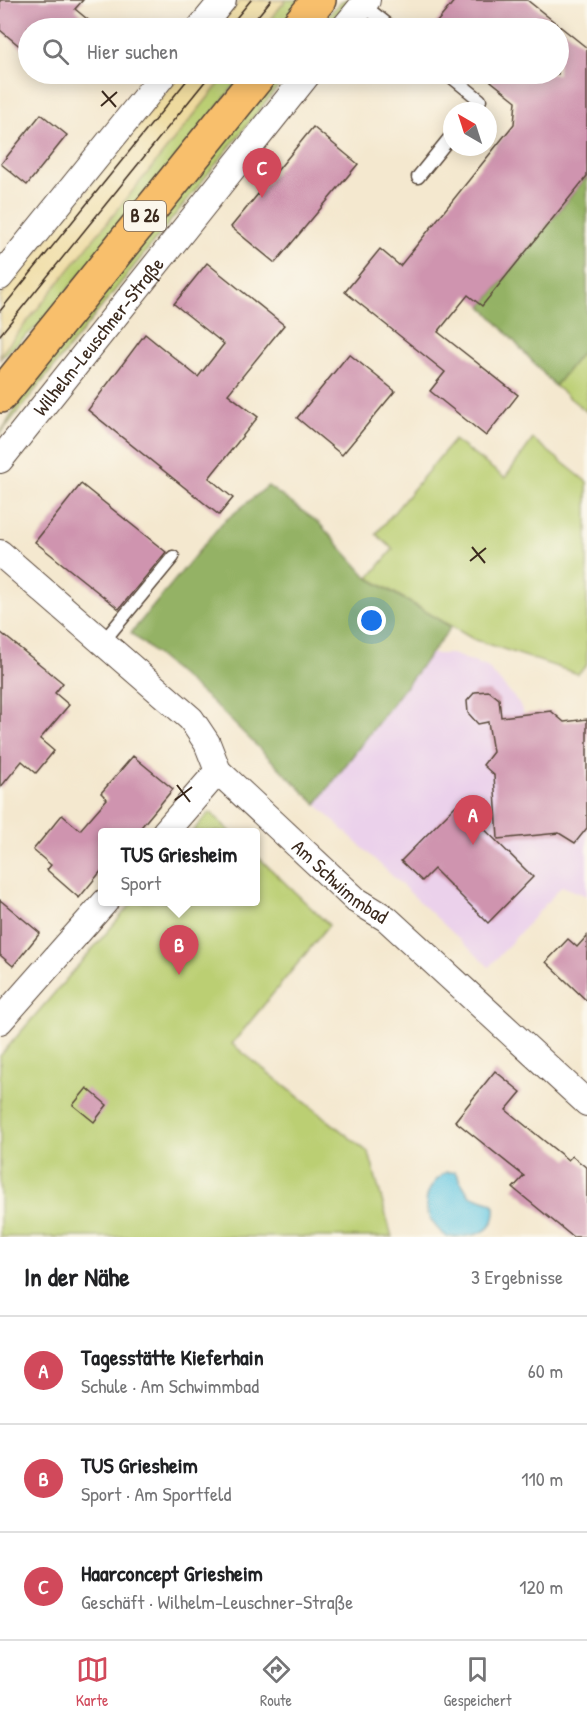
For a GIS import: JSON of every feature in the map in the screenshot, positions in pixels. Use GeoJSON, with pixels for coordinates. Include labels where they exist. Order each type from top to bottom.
{"type":"FeatureCollection","features":[{"type":"Feature","properties":{"kind":"main road"},"geometry":{"type":"LineString","coordinates":[[304,18],[319,0]]}},
{"type":"Feature","properties":{"kind":"main road","name":"Wilhelm-Leuschner-Straße"},"geometry":{"type":"LineString","coordinates":[[0,396],[252,84]]}},
{"type":"Feature","properties":{"kind":"street"},"geometry":{"type":"LineString","coordinates":[[208,18],[223,0]]}},
{"type":"Feature","properties":{"kind":"street"},"geometry":{"type":"LineString","coordinates":[[352,18],[365,2]]}},
{"type":"Feature","properties":{"kind":"street"},"geometry":{"type":"LineString","coordinates":[[0,277],[156,84]]}},
{"type":"Feature","properties":{"kind":"street","name":"Wilhelm-Leuschner-Straße"},"geometry":{"type":"LineString","coordinates":[[0,460],[300,84]]}},
{"type":"Feature","properties":{"kind":"street","name":"Am Schwimmbad"},"geometry":{"type":"LineString","coordinates":[[0,553],[191,719],[207,743],[218,771],[356,900],[387,919],[587,1103]]}},
{"type":"Feature","properties":{"kind":"street"},"geometry":{"type":"LineString","coordinates":[[168,828],[218,771]]}},
{"type":"Feature","properties":{"kind":"street"},"geometry":{"type":"LineString","coordinates":[[0,1021],[101,906]]}},
{"type":"Feature","properties":{"kind":"lane"},"geometry":{"type":"LineString","coordinates":[[365,2],[382,18]]}},
{"type":"Feature","properties":{"kind":"lane"},"geometry":{"type":"LineString","coordinates":[[460,84],[480,100],[479,102]]}},
{"type":"Feature","properties":{"kind":"lane"},"geometry":{"type":"LineString","coordinates":[[418,177],[443,146]]}},
{"type":"Feature","properties":{"kind":"lane"},"geometry":{"type":"LineString","coordinates":[[102,644],[173,557]]}},
{"type":"Feature","properties":{"kind":"shaded area"},"geometry":{"type":"Polygon","coordinates":[[[431,654],[452,654],[487,667],[519,703],[524,715],[564,722],[587,719],[587,896],[562,886],[489,967],[316,804],[431,654]]]}},
{"type":"Feature","properties":{"kind":"green space"},"geometry":{"type":"Polygon","coordinates":[[[286,0],[304,0],[289,18],[271,18],[286,0]]]}},
{"type":"Feature","properties":{"kind":"green space"},"geometry":{"type":"Polygon","coordinates":[[[344,0],[351,0],[334,18],[325,18],[344,0]]]}},
{"type":"Feature","properties":{"kind":"green space"},"geometry":{"type":"Polygon","coordinates":[[[219,84],[236,84],[40,324],[3,356],[0,354],[219,84]]]}},
{"type":"Feature","properties":{"kind":"green space"},"geometry":{"type":"Polygon","coordinates":[[[269,84],[280,84],[0,434],[38,372],[269,84]]]}},
{"type":"Feature","properties":{"kind":"green space"},"geometry":{"type":"Polygon","coordinates":[[[587,176],[587,346],[555,386],[482,306],[587,176]]]}},
{"type":"Feature","properties":{"kind":"green space"},"geometry":{"type":"Polygon","coordinates":[[[587,346],[587,412],[555,386],[587,346]]]}},
{"type":"Feature","properties":{"kind":"green space"},"geometry":{"type":"Polygon","coordinates":[[[533,439],[587,482],[587,665],[578,674],[473,639],[369,578],[393,549],[376,534],[454,440],[505,478],[533,439]]]}},
{"type":"Feature","properties":{"kind":"green space"},"geometry":{"type":"Polygon","coordinates":[[[268,486],[319,523],[368,578],[451,627],[316,804],[211,701],[131,633],[222,523],[268,486]]]}},
{"type":"Feature","properties":{"kind":"green space"},"geometry":{"type":"Polygon","coordinates":[[[210,812],[227,828],[196,828],[210,812]]]}},
{"type":"Feature","properties":{"kind":"green space"},"geometry":{"type":"Polygon","coordinates":[[[260,859],[329,925],[232,1044],[369,1153],[392,1237],[0,1237],[0,1056],[130,906],[260,906],[260,859]]]}},
{"type":"Feature","properties":{"kind":"sand"},"geometry":{"type":"Polygon","coordinates":[[[240,0],[286,0],[271,18],[225,18],[240,0]]]}},
{"type":"Feature","properties":{"kind":"sand"},"geometry":{"type":"Polygon","coordinates":[[[172,84],[219,84],[1,354],[3,356],[0,360],[0,297],[172,84]]]}},
{"type":"Feature","properties":{"kind":"water"},"geometry":{"type":"Polygon","coordinates":[[[446,1172],[455,1172],[469,1195],[492,1203],[495,1207],[494,1217],[486,1230],[464,1237],[447,1237],[432,1221],[426,1204],[427,1196],[437,1180],[446,1172]]]}},
{"type":"Feature","properties":{"kind":"building"},"geometry":{"type":"Polygon","coordinates":[[[0,0],[83,0],[75,9],[86,18],[18,18],[18,45],[0,30],[0,0]]]}},
{"type":"Feature","properties":{"kind":"building"},"geometry":{"type":"Polygon","coordinates":[[[455,0],[527,0],[550,18],[440,18],[455,0]]]}},
{"type":"Feature","properties":{"kind":"building"},"geometry":{"type":"Polygon","coordinates":[[[569,34],[587,48],[587,176],[482,306],[468,295],[438,332],[518,395],[486,436],[430,391],[445,372],[345,292],[380,249],[400,266],[488,156],[497,156],[497,145],[514,124],[516,101],[495,84],[569,84],[569,34]]]}},
{"type":"Feature","properties":{"kind":"building"},"geometry":{"type":"Polygon","coordinates":[[[41,114],[67,135],[27,185],[1,164],[41,114]]]}},
{"type":"Feature","properties":{"kind":"building"},"geometry":{"type":"Polygon","coordinates":[[[313,127],[358,164],[275,263],[231,227],[313,127]]]}},
{"type":"Feature","properties":{"kind":"building"},"geometry":{"type":"Polygon","coordinates":[[[207,263],[284,325],[228,394],[258,417],[209,478],[233,498],[219,515],[88,410],[145,334],[198,377],[224,344],[174,304],[207,263]]]}},
{"type":"Feature","properties":{"kind":"building"},"geometry":{"type":"Polygon","coordinates":[[[349,354],[395,391],[342,455],[297,418],[349,354]]]}},
{"type":"Feature","properties":{"kind":"building"},"geometry":{"type":"Polygon","coordinates":[[[81,484],[166,552],[119,609],[35,542],[81,484]]]}},
{"type":"Feature","properties":{"kind":"building"},"geometry":{"type":"Polygon","coordinates":[[[0,632],[63,683],[55,693],[69,705],[40,739],[54,751],[36,773],[22,761],[0,788],[0,632]]]}},
{"type":"Feature","properties":{"kind":"building"},"geometry":{"type":"Polygon","coordinates":[[[489,691],[499,699],[501,717],[551,711],[564,722],[587,719],[587,828],[575,843],[559,833],[498,839],[494,775],[483,765],[493,752],[488,722],[478,724],[468,713],[467,701],[475,692],[489,691]]]}},
{"type":"Feature","properties":{"kind":"building"},"geometry":{"type":"Polygon","coordinates":[[[133,756],[173,789],[140,828],[98,828],[98,875],[79,898],[47,870],[51,865],[33,850],[62,815],[80,830],[107,799],[101,793],[133,756]]]}},
{"type":"Feature","properties":{"kind":"building"},"geometry":{"type":"Polygon","coordinates":[[[458,803],[533,877],[488,923],[434,869],[422,881],[401,861],[458,803]]]}},
{"type":"Feature","properties":{"kind":"building"},"geometry":{"type":"Polygon","coordinates":[[[0,900],[40,933],[13,966],[0,955],[0,900]]]}},
{"type":"Feature","properties":{"kind":"building"},"geometry":{"type":"Polygon","coordinates":[[[587,936],[587,1001],[546,962],[568,939],[577,947],[587,936]]]}},
{"type":"Feature","properties":{"kind":"building"},"geometry":{"type":"Polygon","coordinates":[[[495,1071],[521,1092],[506,1110],[568,1160],[572,1156],[587,1168],[587,1237],[573,1237],[513,1188],[524,1176],[455,1121],[495,1071]]]}},
{"type":"Feature","properties":{"kind":"building"},"geometry":{"type":"Polygon","coordinates":[[[87,1088],[107,1105],[94,1122],[73,1105],[87,1088]]]}},
{"type":"Feature","properties":{"kind":"tram line"},"geometry":{"type":"LineString","coordinates":[[236,18],[251,0]]}},
{"type":"Feature","properties":{"kind":"tram line"},"geometry":{"type":"LineString","coordinates":[[256,18],[271,0]]}},
{"type":"Feature","properties":{"kind":"tram line"},"geometry":{"type":"LineString","coordinates":[[0,311],[184,84]]}},
{"type":"Feature","properties":{"kind":"tram line"},"geometry":{"type":"LineString","coordinates":[[0,335],[203,84]]}},
{"type":"Feature","properties":{"kind":"place","name":"Haarconcept Griesheim"},"geometry":{"type":"Point","coordinates":[262,198]}},
{"type":"Feature","properties":{"kind":"place","name":"Tagesstätte Kieferhain"},"geometry":{"type":"Point","coordinates":[473,845]}},
{"type":"Feature","properties":{"kind":"place","name":"TUS Griesheim"},"geometry":{"type":"Point","coordinates":[179,975]}}]}
